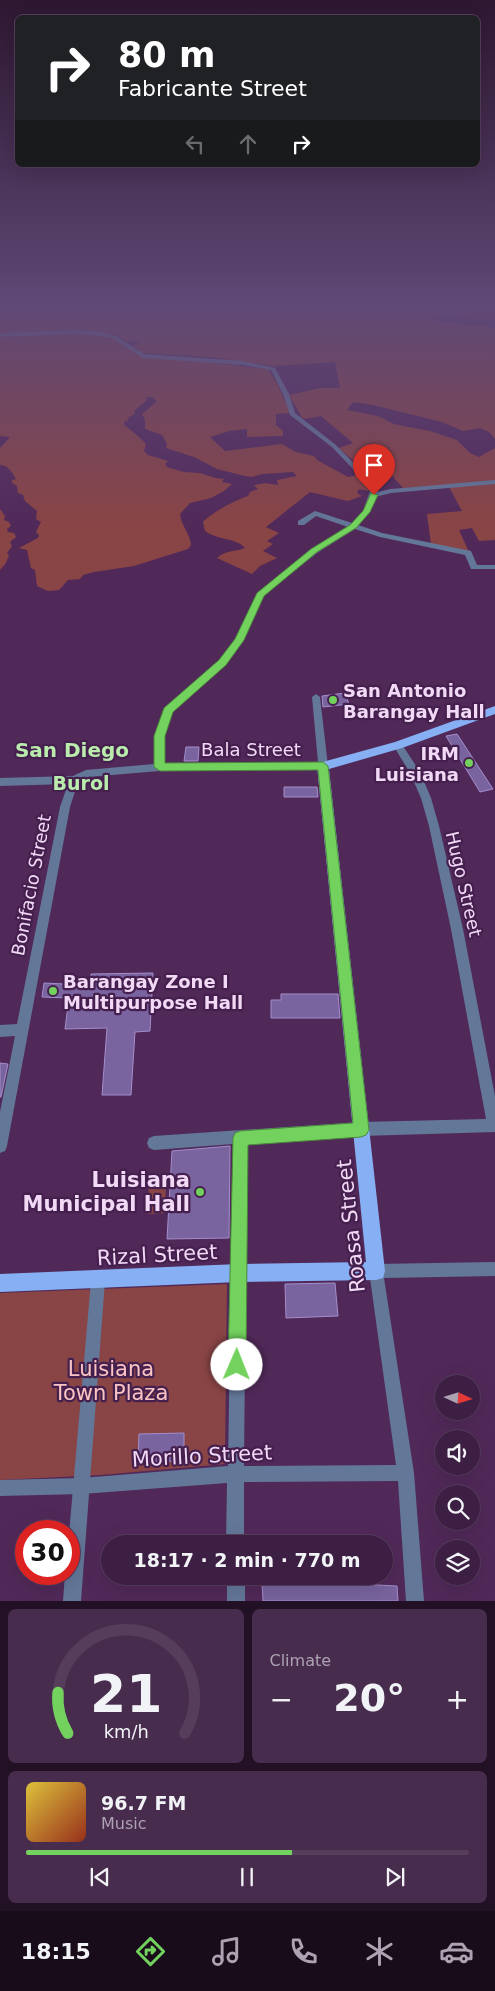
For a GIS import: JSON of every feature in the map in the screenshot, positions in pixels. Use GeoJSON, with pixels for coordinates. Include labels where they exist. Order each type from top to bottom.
{"type":"FeatureCollection","features":[{"type":"Feature","properties":{"kind":"main road","name":"Bala Street"},"geometry":{"type":"LineString","coordinates":[[323,766],[398,744],[495,710]]}},
{"type":"Feature","properties":{"kind":"main road","name":"Roasa Street"},"geometry":{"type":"LineString","coordinates":[[323,766],[376,1271]]}},
{"type":"Feature","properties":{"kind":"main road","name":"Rizal Street"},"geometry":{"type":"LineString","coordinates":[[0,1283],[239,1273],[376,1271]]}},
{"type":"Feature","properties":{"kind":"street"},"geometry":{"type":"LineString","coordinates":[[160,767],[160,736],[168,710],[222,662],[240,640],[260,595],[314,551],[353,526],[366,512],[374,495],[375,488],[358,469],[334,446],[292,414],[286,394],[278,379]]}},
{"type":"Feature","properties":{"kind":"street"},"geometry":{"type":"LineString","coordinates":[[374,495],[391,491],[495,482]]}},
{"type":"Feature","properties":{"kind":"street"},"geometry":{"type":"LineString","coordinates":[[301,523],[314,513],[380,536],[468,553],[474,567],[495,567]]}},
{"type":"Feature","properties":{"kind":"street","name":"Roasa Street"},"geometry":{"type":"LineString","coordinates":[[316,697],[323,766]]}},
{"type":"Feature","properties":{"kind":"street","name":"Hugo Street"},"geometry":{"type":"LineString","coordinates":[[398,744],[426,798],[434,826],[457,929],[495,1126]]}},
{"type":"Feature","properties":{"kind":"street","name":"Bala Street"},"geometry":{"type":"LineString","coordinates":[[0,782],[74,780],[86,774],[160,767],[323,766]]}},
{"type":"Feature","properties":{"kind":"street","name":"Bonifacio Street"},"geometry":{"type":"LineString","coordinates":[[0,1146],[65,806],[74,780]]}},
{"type":"Feature","properties":{"kind":"street"},"geometry":{"type":"LineString","coordinates":[[0,1031],[23,1030]]}},
{"type":"Feature","properties":{"kind":"street"},"geometry":{"type":"LineString","coordinates":[[154,1142],[361,1130],[495,1126]]}},
{"type":"Feature","properties":{"kind":"street"},"geometry":{"type":"LineString","coordinates":[[236,1535],[235,1474],[240,1138]]}},
{"type":"Feature","properties":{"kind":"street"},"geometry":{"type":"LineString","coordinates":[[376,1271],[495,1270]]}},
{"type":"Feature","properties":{"kind":"street","name":"Roasa Street"},"geometry":{"type":"LineString","coordinates":[[376,1271],[406,1473],[414,1601]]}},
{"type":"Feature","properties":{"kind":"street"},"geometry":{"type":"LineString","coordinates":[[72,1601],[98,1280]]}},
{"type":"Feature","properties":{"kind":"street","name":"Morillo Street"},"geometry":{"type":"LineString","coordinates":[[0,1488],[82,1486],[235,1474],[406,1473]]}},
{"type":"Feature","properties":{"kind":"street"},"geometry":{"type":"LineString","coordinates":[[236,1585],[236,1601]]}},
{"type":"Feature","properties":{"kind":"green space"},"geometry":{"type":"Polygon","coordinates":[[[0,379],[274,379],[290,413],[276,414],[276,425],[283,431],[283,436],[247,437],[247,429],[229,431],[210,437],[225,451],[282,444],[296,452],[314,456],[317,460],[348,477],[360,474],[373,488],[373,492],[359,489],[357,493],[362,496],[348,501],[310,492],[266,527],[279,533],[267,541],[273,544],[263,551],[277,558],[260,566],[252,574],[217,558],[227,552],[245,548],[237,542],[205,531],[203,522],[218,510],[248,496],[250,492],[258,489],[254,485],[265,483],[278,485],[277,480],[297,476],[293,472],[262,474],[252,477],[245,476],[217,469],[194,457],[166,448],[167,444],[162,435],[145,429],[145,420],[142,414],[157,401],[152,397],[147,397],[147,400],[134,411],[135,414],[124,422],[124,425],[146,444],[144,451],[148,455],[168,461],[165,464],[167,467],[224,479],[222,482],[232,484],[211,498],[190,503],[180,514],[191,545],[188,549],[134,566],[83,575],[80,579],[68,580],[59,590],[48,591],[37,586],[35,570],[31,568],[27,550],[19,548],[38,538],[39,535],[36,532],[41,522],[36,519],[37,511],[25,501],[23,495],[18,493],[17,486],[12,483],[12,480],[16,479],[11,471],[5,466],[0,465],[0,448],[10,437],[0,436],[0,379]]]}},
{"type":"Feature","properties":{"kind":"green space"},"geometry":{"type":"Polygon","coordinates":[[[338,379],[495,379],[495,439],[489,432],[480,428],[463,431],[442,422],[373,405],[353,402],[347,410],[378,416],[394,424],[430,431],[457,440],[470,453],[479,457],[495,448],[495,540],[479,541],[472,528],[459,530],[469,552],[431,544],[427,514],[462,511],[448,485],[403,488],[388,471],[369,475],[339,448],[353,443],[321,416],[303,419],[289,395],[320,388],[340,388],[338,379]]]}},
{"type":"Feature","properties":{"kind":"green space"},"geometry":{"type":"Polygon","coordinates":[[[0,509],[5,516],[4,520],[9,522],[11,526],[7,529],[8,532],[14,533],[16,537],[10,542],[12,546],[7,553],[9,555],[6,563],[0,570],[0,509]]]}},
{"type":"Feature","properties":{"kind":"green space"},"geometry":{"type":"Polygon","coordinates":[[[149,1181],[166,1181],[165,1213],[148,1214],[149,1181]]]}},
{"type":"Feature","properties":{"kind":"green space","name":"Luisiana Town Plaza"},"geometry":{"type":"Polygon","coordinates":[[[227,1284],[225,1464],[101,1475],[0,1480],[0,1293],[227,1284]]]}},
{"type":"Feature","properties":{"kind":"building","name":"San Antonio Barangay Hall"},"geometry":{"type":"Polygon","coordinates":[[[345,693],[349,704],[323,707],[322,696],[345,693]]]}},
{"type":"Feature","properties":{"kind":"building","name":"IRM Luisiana"},"geometry":{"type":"Polygon","coordinates":[[[457,734],[493,789],[480,792],[446,736],[457,734]]]}},
{"type":"Feature","properties":{"kind":"building"},"geometry":{"type":"Polygon","coordinates":[[[186,747],[199,747],[198,761],[184,761],[186,747]]]}},
{"type":"Feature","properties":{"kind":"building"},"geometry":{"type":"Polygon","coordinates":[[[284,787],[317,787],[318,797],[284,797],[284,787]]]}},
{"type":"Feature","properties":{"kind":"building"},"geometry":{"type":"Polygon","coordinates":[[[153,973],[150,1031],[135,1032],[131,1095],[102,1095],[107,1028],[65,1029],[69,998],[42,997],[44,983],[64,984],[64,988],[90,987],[91,974],[153,973]]]}},
{"type":"Feature","properties":{"kind":"building"},"geometry":{"type":"Polygon","coordinates":[[[281,994],[338,994],[340,1018],[271,1018],[271,1000],[281,1000],[281,994]]]}},
{"type":"Feature","properties":{"kind":"building"},"geometry":{"type":"Polygon","coordinates":[[[0,1063],[8,1064],[1,1097],[0,1097],[0,1063]]]}},
{"type":"Feature","properties":{"kind":"building","name":"Luisiana Municipal Hall"},"geometry":{"type":"Polygon","coordinates":[[[230,1146],[229,1238],[167,1239],[172,1151],[230,1146]]]}},
{"type":"Feature","properties":{"kind":"building"},"geometry":{"type":"Polygon","coordinates":[[[335,1283],[338,1316],[286,1318],[285,1284],[335,1283]]]}},
{"type":"Feature","properties":{"kind":"building"},"geometry":{"type":"Polygon","coordinates":[[[184,1433],[184,1461],[138,1462],[139,1434],[184,1433]]]}},
{"type":"Feature","properties":{"kind":"building"},"geometry":{"type":"Polygon","coordinates":[[[262,1585],[397,1586],[398,1601],[263,1601],[262,1585]]]}},
{"type":"Feature","properties":{"kind":"place","name":"San Antonio Barangay Hall"},"geometry":{"type":"Point","coordinates":[333,700]}},
{"type":"Feature","properties":{"kind":"place","name":"IRM Luisiana"},"geometry":{"type":"Point","coordinates":[469,763]}},
{"type":"Feature","properties":{"kind":"place","name":"Barangay Zone I Multipurpose Hall"},"geometry":{"type":"Point","coordinates":[53,991]}},
{"type":"Feature","properties":{"kind":"place","name":"Luisiana Municipal Hall"},"geometry":{"type":"Point","coordinates":[200,1192]}},
{"type":"Feature","properties":{"kind":"district","name":"San Diego"},"geometry":{"type":"Point","coordinates":[72,750]}},
{"type":"Feature","properties":{"kind":"district","name":"Burol"},"geometry":{"type":"Point","coordinates":[81,783]}},
{"type":"Feature","properties":{"kind":"route"},"geometry":{"type":"LineString","coordinates":[[237,1365],[240,1138],[361,1130],[323,766],[160,767],[160,736],[168,710],[222,662],[240,640],[260,595],[314,551],[353,526],[366,512],[374,495]]}}]}
